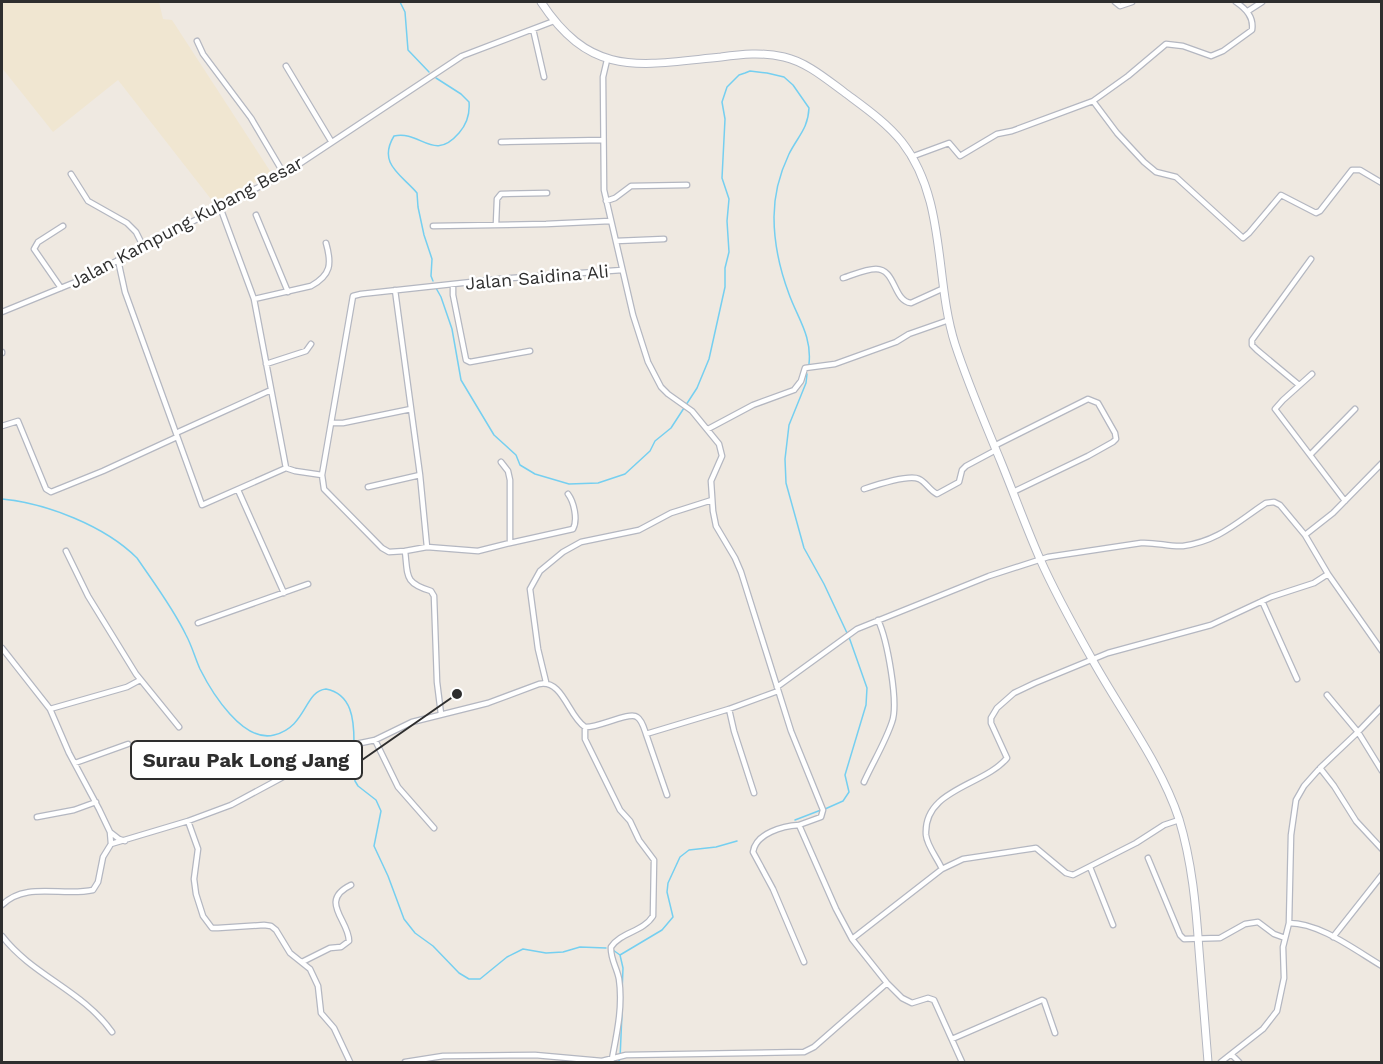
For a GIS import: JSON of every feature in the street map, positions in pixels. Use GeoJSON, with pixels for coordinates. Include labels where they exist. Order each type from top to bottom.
{"type":"FeatureCollection","features":[{"type":"Feature","properties":{"kind":"street"},"geometry":{"type":"LineString","coordinates":[[541,2],[554,21],[578,42],[607,60],[620,63],[648,63],[751,53],[793,60],[811,68],[886,125],[902,142],[921,178],[933,209],[949,320],[970,386],[1040,559],[1092,659],[1163,781],[1179,820],[1192,873],[1208,1062]]}},
{"type":"Feature","properties":{"kind":"street"},"geometry":{"type":"LineString","coordinates":[[1115,2],[1120,6],[1132,2]]}},
{"type":"Feature","properties":{"kind":"street"},"geometry":{"type":"LineString","coordinates":[[911,157],[949,143],[960,156],[998,134],[1012,132],[1093,101],[1166,44],[1183,46],[1206,55],[1215,55],[1252,30],[1252,21],[1248,11],[1236,2]]}},
{"type":"Feature","properties":{"kind":"street"},"geometry":{"type":"LineString","coordinates":[[1248,11],[1262,2]]}},
{"type":"Feature","properties":{"kind":"street","name":"Jalan Kampung Kubang Besar"},"geometry":{"type":"LineString","coordinates":[[2,312],[61,288],[284,174],[462,56],[554,21]]}},
{"type":"Feature","properties":{"kind":"street"},"geometry":{"type":"LineString","coordinates":[[533,30],[544,77]]}},
{"type":"Feature","properties":{"kind":"street"},"geometry":{"type":"LineString","coordinates":[[196,41],[203,54],[251,118],[284,174]]}},
{"type":"Feature","properties":{"kind":"street"},"geometry":{"type":"LineString","coordinates":[[607,60],[603,77],[606,201],[638,334],[648,362],[664,391],[687,406],[719,444],[722,452],[711,482],[716,526],[741,572],[791,731],[822,807],[823,813],[820,817],[761,836],[753,852],[773,889],[804,962]]}},
{"type":"Feature","properties":{"kind":"street"},"geometry":{"type":"LineString","coordinates":[[286,66],[331,141]]}},
{"type":"Feature","properties":{"kind":"street"},"geometry":{"type":"LineString","coordinates":[[1093,101],[1117,133],[1144,162],[1156,172],[1176,177],[1243,238],[1281,195],[1316,213],[1352,170],[1360,170],[1382,183]]}},
{"type":"Feature","properties":{"kind":"street"},"geometry":{"type":"LineString","coordinates":[[501,142],[603,140]]}},
{"type":"Feature","properties":{"kind":"street"},"geometry":{"type":"LineString","coordinates":[[71,174],[88,201],[128,223],[143,246]]}},
{"type":"Feature","properties":{"kind":"street"},"geometry":{"type":"LineString","coordinates":[[606,201],[615,198],[631,186],[687,185]]}},
{"type":"Feature","properties":{"kind":"street"},"geometry":{"type":"LineString","coordinates":[[496,224],[497,199],[501,194],[548,193]]}},
{"type":"Feature","properties":{"kind":"street"},"geometry":{"type":"LineString","coordinates":[[220,207],[254,299],[286,468]]}},
{"type":"Feature","properties":{"kind":"street"},"geometry":{"type":"LineString","coordinates":[[256,215],[288,291]]}},
{"type":"Feature","properties":{"kind":"street"},"geometry":{"type":"LineString","coordinates":[[433,226],[610,221]]}},
{"type":"Feature","properties":{"kind":"street"},"geometry":{"type":"LineString","coordinates":[[61,288],[34,249],[38,242],[63,226]]}},
{"type":"Feature","properties":{"kind":"street"},"geometry":{"type":"LineString","coordinates":[[616,241],[664,239]]}},
{"type":"Feature","properties":{"kind":"street"},"geometry":{"type":"LineString","coordinates":[[254,299],[311,286],[326,277],[328,271],[326,243]]}},
{"type":"Feature","properties":{"kind":"street"},"geometry":{"type":"LineString","coordinates":[[1299,385],[1257,350],[1252,345],[1252,340],[1311,259]]}},
{"type":"Feature","properties":{"kind":"street"},"geometry":{"type":"LineString","coordinates":[[118,260],[125,292],[202,505],[286,468],[322,475]]}},
{"type":"Feature","properties":{"kind":"street"},"geometry":{"type":"LineString","coordinates":[[843,278],[879,269],[889,276],[903,299],[911,303],[944,288]]}},
{"type":"Feature","properties":{"kind":"street","name":"Jalan Saidina Ali"},"geometry":{"type":"LineString","coordinates":[[331,423],[353,296],[453,284],[622,270]]}},
{"type":"Feature","properties":{"kind":"street"},"geometry":{"type":"LineString","coordinates":[[453,284],[453,295],[468,361],[530,351]]}},
{"type":"Feature","properties":{"kind":"street"},"geometry":{"type":"LineString","coordinates":[[395,290],[420,476],[427,547]]}},
{"type":"Feature","properties":{"kind":"street"},"geometry":{"type":"LineString","coordinates":[[708,429],[753,405],[794,390],[801,381],[805,368],[835,364],[949,320]]}},
{"type":"Feature","properties":{"kind":"street"},"geometry":{"type":"LineString","coordinates":[[266,364],[297,354],[309,348],[311,344]]}},
{"type":"Feature","properties":{"kind":"street"},"geometry":{"type":"LineString","coordinates":[[1312,374],[1275,409],[1345,501]]}},
{"type":"Feature","properties":{"kind":"street"},"geometry":{"type":"LineString","coordinates":[[2,426],[18,421],[46,489],[51,492],[103,471],[271,390]]}},
{"type":"Feature","properties":{"kind":"street"},"geometry":{"type":"LineString","coordinates":[[864,489],[879,483],[885,484],[912,477],[922,480],[928,489],[937,494],[958,482],[966,466],[995,448],[1088,399],[1098,403],[1116,433],[1116,439],[1088,456],[1013,492]]}},
{"type":"Feature","properties":{"kind":"street"},"geometry":{"type":"LineString","coordinates":[[411,409],[343,423],[331,423],[322,475],[324,489],[382,548],[389,552],[427,547],[478,551],[573,529],[576,522],[568,494]]}},
{"type":"Feature","properties":{"kind":"street"},"geometry":{"type":"LineString","coordinates":[[1311,454],[1355,409]]}},
{"type":"Feature","properties":{"kind":"street"},"geometry":{"type":"LineString","coordinates":[[501,462],[508,471],[510,480],[510,543]]}},
{"type":"Feature","properties":{"kind":"street"},"geometry":{"type":"LineString","coordinates":[[1305,535],[1327,519],[1381,463]]}},
{"type":"Feature","properties":{"kind":"street"},"geometry":{"type":"LineString","coordinates":[[368,487],[420,476]]}},
{"type":"Feature","properties":{"kind":"street"},"geometry":{"type":"LineString","coordinates":[[238,490],[284,593]]}},
{"type":"Feature","properties":{"kind":"street"},"geometry":{"type":"LineString","coordinates":[[546,682],[538,650],[530,588],[540,571],[563,552],[581,542],[639,530],[672,513],[712,500]]}},
{"type":"Feature","properties":{"kind":"street"},"geometry":{"type":"LineString","coordinates":[[646,734],[729,709],[778,689],[857,629],[996,573],[1040,559],[1141,543],[1184,546],[1220,535],[1266,503],[1274,502],[1280,505],[1305,535],[1328,574],[1382,651]]}},
{"type":"Feature","properties":{"kind":"street"},"geometry":{"type":"LineString","coordinates":[[66,551],[88,596],[140,680],[179,727]]}},
{"type":"Feature","properties":{"kind":"street"},"geometry":{"type":"LineString","coordinates":[[405,551],[411,582],[415,586],[431,591],[434,596],[437,682],[441,714]]}},
{"type":"Feature","properties":{"kind":"street"},"geometry":{"type":"LineString","coordinates":[[942,869],[926,836],[928,819],[938,805],[954,792],[992,771],[1006,758],[991,723],[993,712],[1006,700],[1024,688],[1092,659],[1211,625],[1328,574]]}},
{"type":"Feature","properties":{"kind":"street"},"geometry":{"type":"LineString","coordinates":[[198,623],[308,584]]}},
{"type":"Feature","properties":{"kind":"street"},"geometry":{"type":"LineString","coordinates":[[1262,601],[1298,679]]}},
{"type":"Feature","properties":{"kind":"street"},"geometry":{"type":"LineString","coordinates":[[864,782],[894,715],[892,681],[884,632],[879,620]]}},
{"type":"Feature","properties":{"kind":"street"},"geometry":{"type":"LineString","coordinates":[[2,648],[50,709],[110,832],[111,844],[103,857],[98,882],[93,890],[21,893],[2,905]]}},
{"type":"Feature","properties":{"kind":"street"},"geometry":{"type":"LineString","coordinates":[[50,709],[127,687],[140,680]]}},
{"type":"Feature","properties":{"kind":"street"},"geometry":{"type":"LineString","coordinates":[[111,844],[188,821],[240,800],[325,753],[347,744],[375,740],[412,722],[488,703],[546,682],[554,686],[574,718],[585,727],[596,727],[631,715],[638,717],[667,795]]}},
{"type":"Feature","properties":{"kind":"street"},"geometry":{"type":"LineString","coordinates":[[1327,695],[1358,732],[1382,771]]}},
{"type":"Feature","properties":{"kind":"street"},"geometry":{"type":"LineString","coordinates":[[1221,1062],[1270,1022],[1277,1011],[1284,978],[1285,938],[1289,922],[1289,859],[1295,806],[1304,786],[1382,707]]}},
{"type":"Feature","properties":{"kind":"street"},"geometry":{"type":"LineString","coordinates":[[729,709],[754,793]]}},
{"type":"Feature","properties":{"kind":"street"},"geometry":{"type":"LineString","coordinates":[[585,727],[585,739],[620,810],[630,821],[639,840],[651,855],[655,866],[652,889],[653,916],[646,925],[616,940],[611,947],[619,978],[619,1019],[614,1058]]}},
{"type":"Feature","properties":{"kind":"street"},"geometry":{"type":"LineString","coordinates":[[375,740],[398,787],[434,828]]}},
{"type":"Feature","properties":{"kind":"street"},"geometry":{"type":"LineString","coordinates":[[75,763],[128,744]]}},
{"type":"Feature","properties":{"kind":"street"},"geometry":{"type":"LineString","coordinates":[[1320,768],[1356,821],[1382,849]]}},
{"type":"Feature","properties":{"kind":"street"},"geometry":{"type":"LineString","coordinates":[[37,817],[74,810],[96,802]]}},
{"type":"Feature","properties":{"kind":"street"},"geometry":{"type":"LineString","coordinates":[[852,939],[942,869],[963,859],[1036,848],[1069,875],[1090,867],[1136,843],[1164,825],[1179,820]]}},
{"type":"Feature","properties":{"kind":"street"},"geometry":{"type":"LineString","coordinates":[[188,821],[198,849],[194,879],[195,894],[207,924],[212,928],[264,924],[271,926],[290,953],[310,969],[318,986],[321,1013],[334,1028],[351,1062]]}},
{"type":"Feature","properties":{"kind":"street"},"geometry":{"type":"LineString","coordinates":[[799,825],[836,909],[852,939],[897,993],[910,1002],[928,998],[934,1000],[962,1062]]}},
{"type":"Feature","properties":{"kind":"street"},"geometry":{"type":"LineString","coordinates":[[110,832],[126,841]]}},
{"type":"Feature","properties":{"kind":"street"},"geometry":{"type":"LineString","coordinates":[[1148,858],[1180,935],[1186,939],[1222,937],[1245,924],[1258,922],[1274,934],[1285,938]]}},
{"type":"Feature","properties":{"kind":"street"},"geometry":{"type":"LineString","coordinates":[[1090,867],[1113,925]]}},
{"type":"Feature","properties":{"kind":"street"},"geometry":{"type":"LineString","coordinates":[[1334,937],[1382,875]]}},
{"type":"Feature","properties":{"kind":"street"},"geometry":{"type":"LineString","coordinates":[[302,962],[330,948],[341,947],[350,941],[335,907],[338,895],[351,885]]}},
{"type":"Feature","properties":{"kind":"street"},"geometry":{"type":"LineString","coordinates":[[1289,922],[1303,924],[1334,937],[1382,966]]}},
{"type":"Feature","properties":{"kind":"street"},"geometry":{"type":"LineString","coordinates":[[2,936],[25,962],[97,1012],[112,1032]]}},
{"type":"Feature","properties":{"kind":"street"},"geometry":{"type":"LineString","coordinates":[[405,1062],[442,1056],[535,1054],[602,1061],[626,1055],[808,1050],[887,983]]}},
{"type":"Feature","properties":{"kind":"street"},"geometry":{"type":"LineString","coordinates":[[952,1039],[1042,1000],[1055,1033]]}},
{"type":"Feature","properties":{"kind":"street"},"geometry":{"type":"LineString","coordinates":[[1232,1055],[1239,1062]]}},
{"type":"Feature","properties":{"kind":"shaded area"},"geometry":{"type":"Polygon","coordinates":[[[2,2],[159,2],[163,19],[172,20],[272,174],[214,203],[118,80],[53,132],[2,68],[2,2]]]}},
{"type":"Feature","properties":{"kind":"waterway"},"geometry":{"type":"LineString","coordinates":[[400,2],[405,12],[408,50],[429,72]]}},
{"type":"Feature","properties":{"kind":"waterway"},"geometry":{"type":"LineString","coordinates":[[436,288],[452,329],[461,380],[494,435],[516,455],[520,465],[535,474],[569,484],[598,483],[625,474],[650,451],[655,441],[671,428],[697,388],[709,359],[725,287],[725,268],[729,252],[727,221],[729,199],[722,178],[725,119],[722,102],[727,87],[739,75],[750,71],[767,73],[784,77],[793,85],[809,108],[805,127],[789,154],[780,177],[774,217],[780,266],[804,328],[809,364]]}},
{"type":"Feature","properties":{"kind":"waterway"},"geometry":{"type":"LineString","coordinates":[[433,281],[432,259],[424,235],[417,193],[394,168],[388,154],[394,136],[403,135],[434,146],[442,145],[450,141],[464,126],[469,102],[436,78]]}},
{"type":"Feature","properties":{"kind":"waterway"},"geometry":{"type":"LineString","coordinates":[[807,374],[806,383],[789,425],[785,459],[786,483],[804,548],[847,633]]}},
{"type":"Feature","properties":{"kind":"waterway"},"geometry":{"type":"LineString","coordinates":[[2,499],[37,505],[74,518],[109,536],[137,558],[181,625],[212,691],[240,724],[262,735],[274,735],[285,731],[293,725],[313,696],[326,689],[341,696],[350,709],[354,742]]}},
{"type":"Feature","properties":{"kind":"waterway"},"geometry":{"type":"LineString","coordinates":[[825,809],[843,801],[849,792],[845,775],[866,705],[867,688],[849,637]]}},
{"type":"Feature","properties":{"kind":"waterway"},"geometry":{"type":"LineString","coordinates":[[354,746],[355,781],[376,800],[381,811],[374,846],[404,919],[415,933],[433,946],[459,973],[469,979],[480,979],[507,957],[523,949],[546,953],[563,952],[580,947],[606,948]]}},
{"type":"Feature","properties":{"kind":"waterway"},"geometry":{"type":"LineString","coordinates":[[795,820],[821,810]]}},
{"type":"Feature","properties":{"kind":"waterway"},"geometry":{"type":"LineString","coordinates":[[620,955],[662,930],[673,917],[667,892],[668,883],[680,857],[689,850],[716,847],[737,841]]}},
{"type":"Feature","properties":{"kind":"waterway"},"geometry":{"type":"LineString","coordinates":[[613,950],[620,955],[623,968],[622,993]]}},
{"type":"Feature","properties":{"kind":"waterway"},"geometry":{"type":"LineString","coordinates":[[618,1062],[622,1013]]}},
{"type":"Feature","properties":{"kind":"place","name":"Surau Pak Long Jang"},"geometry":{"type":"Point","coordinates":[457,694]}}]}
